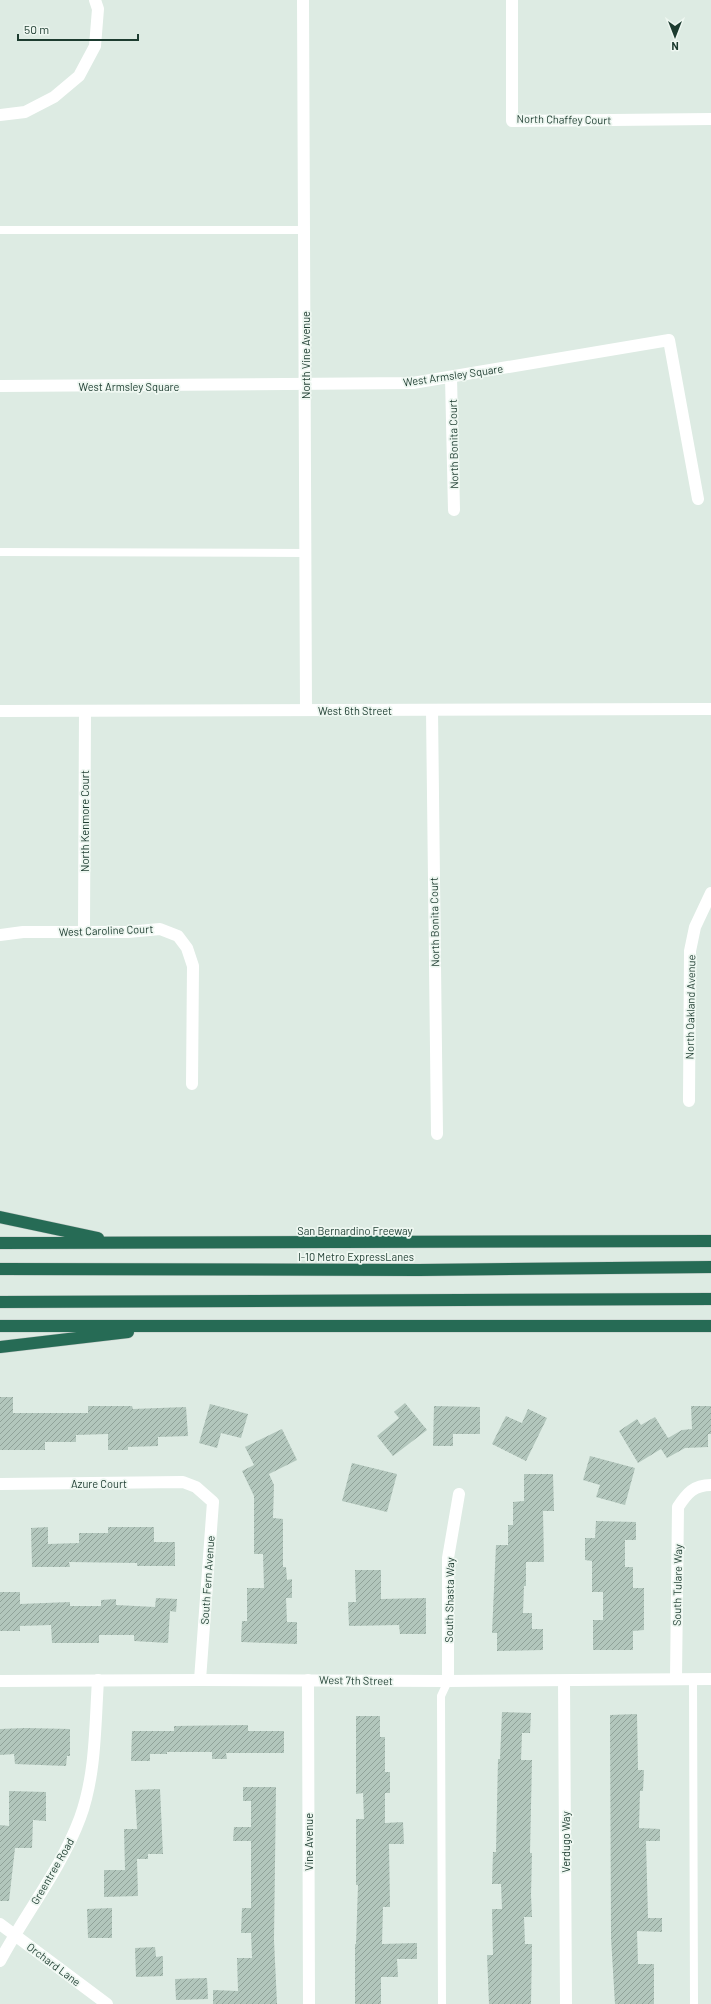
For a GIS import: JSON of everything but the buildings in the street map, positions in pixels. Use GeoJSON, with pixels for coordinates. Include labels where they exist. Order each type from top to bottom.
{"type":"FeatureCollection","features":[{"type":"Feature","properties":{"kind":"highway"},"geometry":{"type":"LineString","coordinates":[[0,1217],[121,1244]]}},
{"type":"Feature","properties":{"kind":"highway","name":"San Bernardino Freeway"},"geometry":{"type":"LineString","coordinates":[[0,1243],[121,1244],[711,1241]]}},
{"type":"Feature","properties":{"kind":"highway","name":"I-10 Metro ExpressLanes"},"geometry":{"type":"LineString","coordinates":[[0,1269],[427,1270],[711,1267]]}},
{"type":"Feature","properties":{"kind":"highway"},"geometry":{"type":"LineString","coordinates":[[0,1302],[711,1299]]}},
{"type":"Feature","properties":{"kind":"highway"},"geometry":{"type":"LineString","coordinates":[[0,1347],[187,1325]]}},
{"type":"Feature","properties":{"kind":"highway"},"geometry":{"type":"LineString","coordinates":[[0,1326],[711,1326]]}},
{"type":"Feature","properties":{"kind":"street"},"geometry":{"type":"LineString","coordinates":[[0,115],[25,112],[54,97],[79,76],[95,46],[98,9],[95,0]]}},
{"type":"Feature","properties":{"kind":"street","name":"North Vine Avenue"},"geometry":{"type":"LineString","coordinates":[[303,0],[306,710]]}},
{"type":"Feature","properties":{"kind":"street","name":"North Chaffey Court"},"geometry":{"type":"LineString","coordinates":[[512,0],[512,120],[711,119]]}},
{"type":"Feature","properties":{"kind":"street","name":"West Armsley Square"},"geometry":{"type":"LineString","coordinates":[[0,386],[305,385],[413,383],[669,340],[698,499]]}},
{"type":"Feature","properties":{"kind":"street","name":"North Bonita Court"},"geometry":{"type":"LineString","coordinates":[[451,377],[454,510]]}},
{"type":"Feature","properties":{"kind":"street","name":"West 6th Street"},"geometry":{"type":"LineString","coordinates":[[0,712],[711,709]]}},
{"type":"Feature","properties":{"kind":"street","name":"North Bonita Court"},"geometry":{"type":"LineString","coordinates":[[432,710],[437,1134]]}},
{"type":"Feature","properties":{"kind":"street","name":"North Kenmore Court"},"geometry":{"type":"LineString","coordinates":[[84,931],[85,711]]}},
{"type":"Feature","properties":{"kind":"street","name":"North Oakland Avenue"},"geometry":{"type":"LineString","coordinates":[[690,1101],[690,951],[695,927],[711,893]]}},
{"type":"Feature","properties":{"kind":"street","name":"West Caroline Court"},"geometry":{"type":"LineString","coordinates":[[0,935],[23,932],[128,932],[160,929],[178,936],[187,948],[193,966],[192,1084]]}},
{"type":"Feature","properties":{"kind":"street","name":"Azure Court"},"geometry":{"type":"LineString","coordinates":[[0,1484],[183,1482],[196,1487]]}},
{"type":"Feature","properties":{"kind":"street","name":"South Tulare Way"},"geometry":{"type":"LineString","coordinates":[[676,1679],[678,1506],[687,1493],[700,1485],[711,1485]]}},
{"type":"Feature","properties":{"kind":"street","name":"South Fern Avenue"},"geometry":{"type":"LineString","coordinates":[[196,1487],[213,1502],[200,1680]]}},
{"type":"Feature","properties":{"kind":"street","name":"South Shasta Way"},"geometry":{"type":"LineString","coordinates":[[448,1681],[448,1558],[459,1494]]}},
{"type":"Feature","properties":{"kind":"street","name":"West 7th Street"},"geometry":{"type":"LineString","coordinates":[[0,1681],[564,1681],[711,1679]]}},
{"type":"Feature","properties":{"kind":"street","name":"Greentree Road"},"geometry":{"type":"LineString","coordinates":[[0,1962],[15,1934],[61,1860],[80,1818],[92,1770],[98,1680]]}},
{"type":"Feature","properties":{"kind":"street","name":"Vine Avenue"},"geometry":{"type":"LineString","coordinates":[[308,1680],[309,2004]]}},
{"type":"Feature","properties":{"kind":"street","name":"Verdugo Way"},"geometry":{"type":"LineString","coordinates":[[564,1681],[566,2004]]}},
{"type":"Feature","properties":{"kind":"street","name":"Orchard Lane"},"geometry":{"type":"LineString","coordinates":[[0,1924],[107,2004]]}},
{"type":"Feature","properties":{"kind":"lane"},"geometry":{"type":"LineString","coordinates":[[0,230],[304,230]]}},
{"type":"Feature","properties":{"kind":"lane"},"geometry":{"type":"LineString","coordinates":[[0,552],[306,553]]}},
{"type":"Feature","properties":{"kind":"lane"},"geometry":{"type":"LineString","coordinates":[[693,1679],[694,2004]]}},
{"type":"Feature","properties":{"kind":"lane"},"geometry":{"type":"LineString","coordinates":[[442,2004],[441,1696],[448,1681]]}}]}
